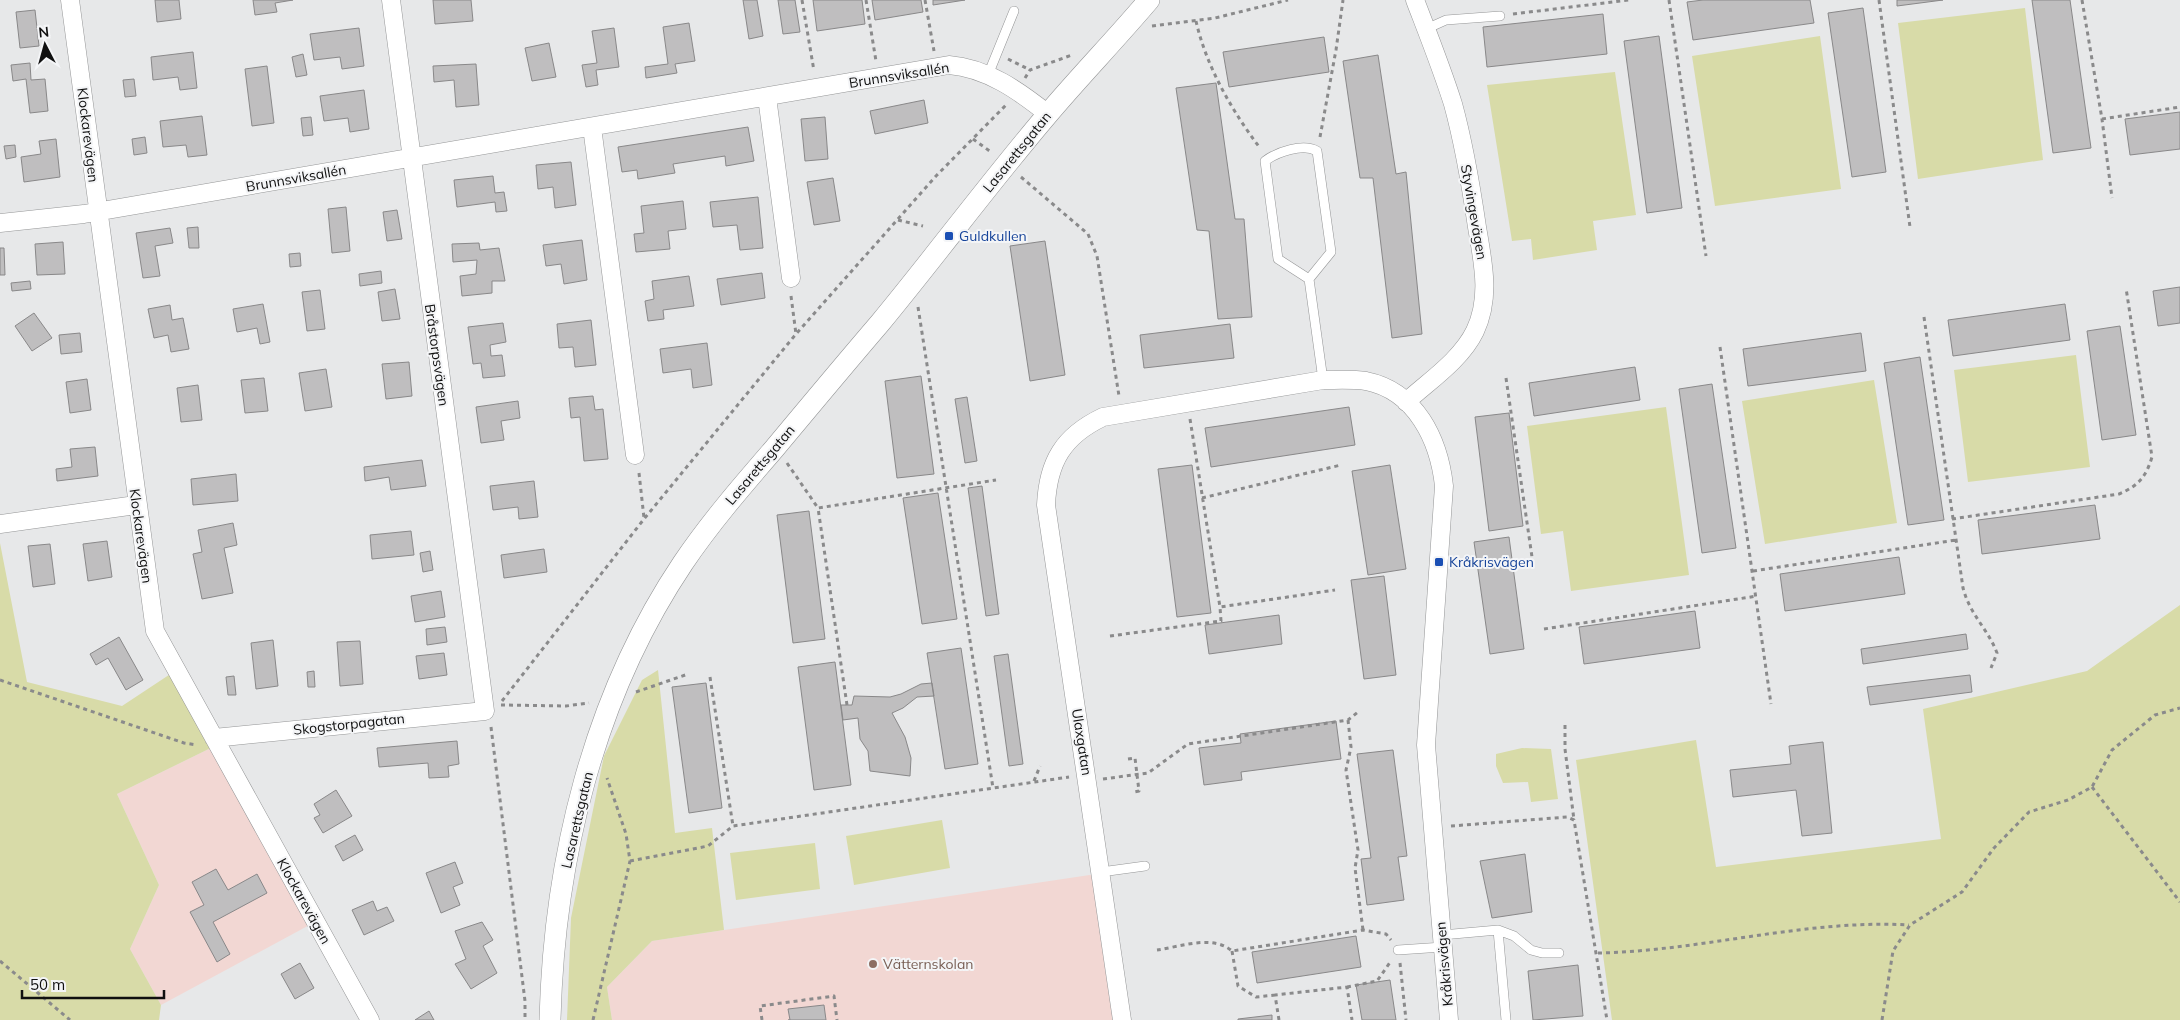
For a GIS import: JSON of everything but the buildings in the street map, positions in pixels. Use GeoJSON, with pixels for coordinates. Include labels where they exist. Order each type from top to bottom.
{"type":"FeatureCollection","features":[{"type":"Feature","properties":{"kind":"street","name":"Klockarevägen"},"geometry":{"type":"LineString","coordinates":[[70,0],[136,505],[155,631],[370,1020]]}},
{"type":"Feature","properties":{"kind":"street","name":"Bråstorpsvägen"},"geometry":{"type":"LineString","coordinates":[[391,0],[411,159],[491,714]]}},
{"type":"Feature","properties":{"kind":"street","name":"Lasarettsgatan"},"geometry":{"type":"LineString","coordinates":[[550,1020],[557,930],[573,827],[589,766],[614,693],[657,604],[683,563],[710,526],[888,313],[1048,114],[1150,0]]}},
{"type":"Feature","properties":{"kind":"street","name":"Styvingevägen"},"geometry":{"type":"LineString","coordinates":[[1406,402],[1465,346],[1480,318],[1485,295],[1485,276],[1460,132],[1452,103],[1415,0]]}},
{"type":"Feature","properties":{"kind":"street","name":"Brunnsviksallén"},"geometry":{"type":"LineString","coordinates":[[0,223],[98,212],[936,67],[963,66],[988,75],[1017,91],[1048,114]]}},
{"type":"Feature","properties":{"kind":"street"},"geometry":{"type":"LineString","coordinates":[[767,97],[791,278]]}},
{"type":"Feature","properties":{"kind":"street"},"geometry":{"type":"LineString","coordinates":[[592,127],[635,455]]}},
{"type":"Feature","properties":{"kind":"street","name":"Kråkrisvägen"},"geometry":{"type":"LineString","coordinates":[[1053,465],[1064,445],[1081,429],[1103,417],[1122,412],[1323,380],[1365,381],[1381,386],[1406,402],[1420,416],[1432,436],[1442,470],[1444,486],[1426,745],[1449,1020]]}},
{"type":"Feature","properties":{"kind":"street","name":"Ulaxgatan"},"geometry":{"type":"LineString","coordinates":[[1053,465],[1047,486],[1046,505],[1122,1020]]}},
{"type":"Feature","properties":{"kind":"street"},"geometry":{"type":"LineString","coordinates":[[0,524],[136,505]]}},
{"type":"Feature","properties":{"kind":"street","name":"Skogstorpagatan"},"geometry":{"type":"LineString","coordinates":[[216,741],[491,714]]}},
{"type":"Feature","properties":{"kind":"lane"},"geometry":{"type":"LineString","coordinates":[[988,75],[1014,11]]}},
{"type":"Feature","properties":{"kind":"lane"},"geometry":{"type":"LineString","coordinates":[[1426,29],[1446,20],[1500,16]]}},
{"type":"Feature","properties":{"kind":"lane"},"geometry":{"type":"LineString","coordinates":[[1309,278],[1278,259],[1265,161],[1276,152],[1311,148],[1317,151],[1331,252],[1309,278],[1323,380]]}},
{"type":"Feature","properties":{"kind":"lane"},"geometry":{"type":"LineString","coordinates":[[1101,872],[1144,866]]}},
{"type":"Feature","properties":{"kind":"lane"},"geometry":{"type":"LineString","coordinates":[[1498,930],[1506,1020]]}},
{"type":"Feature","properties":{"kind":"lane"},"geometry":{"type":"LineString","coordinates":[[1398,950],[1498,930],[1514,936],[1531,950],[1542,953],[1559,953]]}},
{"type":"Feature","properties":{"kind":"path"},"geometry":{"type":"LineString","coordinates":[[802,0],[817,88]]}},
{"type":"Feature","properties":{"kind":"path"},"geometry":{"type":"LineString","coordinates":[[866,0],[878,77]]}},
{"type":"Feature","properties":{"kind":"path"},"geometry":{"type":"LineString","coordinates":[[925,0],[936,67]]}},
{"type":"Feature","properties":{"kind":"path"},"geometry":{"type":"LineString","coordinates":[[1124,30],[1196,20],[1256,9],[1288,0]]}},
{"type":"Feature","properties":{"kind":"path"},"geometry":{"type":"LineString","coordinates":[[1317,151],[1336,50],[1342,0]]}},
{"type":"Feature","properties":{"kind":"path"},"geometry":{"type":"LineString","coordinates":[[1500,16],[1629,0]]}},
{"type":"Feature","properties":{"kind":"path"},"geometry":{"type":"LineString","coordinates":[[1669,0],[1706,256]]}},
{"type":"Feature","properties":{"kind":"path"},"geometry":{"type":"LineString","coordinates":[[1879,0],[1910,227]]}},
{"type":"Feature","properties":{"kind":"path"},"geometry":{"type":"LineString","coordinates":[[2082,0],[2102,119],[2112,198]]}},
{"type":"Feature","properties":{"kind":"path"},"geometry":{"type":"LineString","coordinates":[[1196,20],[1201,43],[1213,72],[1268,159]]}},
{"type":"Feature","properties":{"kind":"path"},"geometry":{"type":"LineString","coordinates":[[998,53],[1030,70]]}},
{"type":"Feature","properties":{"kind":"path"},"geometry":{"type":"LineString","coordinates":[[525,1020],[525,1000],[491,714],[644,520],[796,334],[936,176],[999,114],[1030,70],[1068,58],[1073,53]]}},
{"type":"Feature","properties":{"kind":"path"},"geometry":{"type":"LineString","coordinates":[[2102,119],[2180,107]]}},
{"type":"Feature","properties":{"kind":"path"},"geometry":{"type":"LineString","coordinates":[[973,139],[1080,226],[1093,243],[1097,256],[1122,412]]}},
{"type":"Feature","properties":{"kind":"path"},"geometry":{"type":"LineString","coordinates":[[898,220],[923,226]]}},
{"type":"Feature","properties":{"kind":"path"},"geometry":{"type":"LineString","coordinates":[[791,278],[790,303],[796,334]]}},
{"type":"Feature","properties":{"kind":"path"},"geometry":{"type":"LineString","coordinates":[[1952,519],[2119,494],[2131,489],[2142,480],[2152,457],[2126,288]]}},
{"type":"Feature","properties":{"kind":"path"},"geometry":{"type":"LineString","coordinates":[[918,305],[993,788]]}},
{"type":"Feature","properties":{"kind":"path"},"geometry":{"type":"LineString","coordinates":[[1924,317],[1952,519],[1967,603],[1997,653],[1991,668]]}},
{"type":"Feature","properties":{"kind":"path"},"geometry":{"type":"LineString","coordinates":[[1720,347],[1754,571],[1771,704]]}},
{"type":"Feature","properties":{"kind":"path"},"geometry":{"type":"LineString","coordinates":[[1506,378],[1532,557]]}},
{"type":"Feature","properties":{"kind":"path"},"geometry":{"type":"LineString","coordinates":[[1110,636],[1221,621],[1187,402]]}},
{"type":"Feature","properties":{"kind":"path"},"geometry":{"type":"LineString","coordinates":[[775,447],[818,508],[846,705]]}},
{"type":"Feature","properties":{"kind":"path"},"geometry":{"type":"LineString","coordinates":[[635,455],[644,520]]}},
{"type":"Feature","properties":{"kind":"path"},"geometry":{"type":"LineString","coordinates":[[1202,498],[1342,465]]}},
{"type":"Feature","properties":{"kind":"path"},"geometry":{"type":"LineString","coordinates":[[818,508],[996,480]]}},
{"type":"Feature","properties":{"kind":"path"},"geometry":{"type":"LineString","coordinates":[[1754,571],[1956,540]]}},
{"type":"Feature","properties":{"kind":"path"},"geometry":{"type":"LineString","coordinates":[[1220,607],[1335,590]]}},
{"type":"Feature","properties":{"kind":"path"},"geometry":{"type":"LineString","coordinates":[[1544,629],[1757,596]]}},
{"type":"Feature","properties":{"kind":"path"},"geometry":{"type":"LineString","coordinates":[[710,677],[733,826]]}},
{"type":"Feature","properties":{"kind":"path"},"geometry":{"type":"LineString","coordinates":[[0,680],[184,743],[205,746],[216,741]]}},
{"type":"Feature","properties":{"kind":"path"},"geometry":{"type":"LineString","coordinates":[[1882,1020],[1893,950],[1910,925],[1962,892],[1994,848],[2029,812],[2068,800],[2092,787],[2112,750],[2155,715],[2180,708]]}},
{"type":"Feature","properties":{"kind":"path"},"geometry":{"type":"LineString","coordinates":[[630,861],[708,846],[733,826],[1034,782],[1148,773],[1188,744],[1348,720],[1358,712]]}},
{"type":"Feature","properties":{"kind":"path"},"geometry":{"type":"LineString","coordinates":[[1348,720],[1351,747],[1346,770],[1358,850],[1355,868],[1363,930]]}},
{"type":"Feature","properties":{"kind":"path"},"geometry":{"type":"LineString","coordinates":[[1565,725],[1565,749],[1574,820],[1598,953],[1607,1020]]}},
{"type":"Feature","properties":{"kind":"path"},"geometry":{"type":"LineString","coordinates":[[1128,759],[1134,758],[1137,774],[1139,791],[1134,792]]}},
{"type":"Feature","properties":{"kind":"path"},"geometry":{"type":"LineString","coordinates":[[589,766],[604,770],[626,834],[630,861],[593,1020]]}},
{"type":"Feature","properties":{"kind":"path"},"geometry":{"type":"LineString","coordinates":[[1034,782],[1040,766]]}},
{"type":"Feature","properties":{"kind":"path"},"geometry":{"type":"LineString","coordinates":[[2092,787],[2180,902]]}},
{"type":"Feature","properties":{"kind":"path"},"geometry":{"type":"LineString","coordinates":[[1432,827],[1492,825],[1567,817],[1574,820]]}},
{"type":"Feature","properties":{"kind":"path"},"geometry":{"type":"LineString","coordinates":[[1598,953],[1644,952],[1723,940],[1872,923],[1910,925]]}},
{"type":"Feature","properties":{"kind":"path"},"geometry":{"type":"LineString","coordinates":[[1232,951],[1363,930],[1386,934],[1398,950],[1406,1020]]}},
{"type":"Feature","properties":{"kind":"path"},"geometry":{"type":"LineString","coordinates":[[1157,950],[1214,942],[1225,945],[1232,951],[1238,986],[1256,997],[1347,987],[1377,981],[1398,950]]}},
{"type":"Feature","properties":{"kind":"path"},"geometry":{"type":"LineString","coordinates":[[0,962],[70,1020]]}},
{"type":"Feature","properties":{"kind":"path"},"geometry":{"type":"LineString","coordinates":[[1347,987],[1352,1020]]}},
{"type":"Feature","properties":{"kind":"path"},"geometry":{"type":"LineString","coordinates":[[1275,995],[1279,1020]]}},
{"type":"Feature","properties":{"kind":"path"},"geometry":{"type":"LineString","coordinates":[[762,1020],[760,1006],[834,996],[837,1020]]}},
{"type":"Feature","properties":{"kind":"shaded area"},"geometry":{"type":"Polygon","coordinates":[[[225,741],[315,922],[161,1005],[130,949],[159,885],[117,794],[225,741]]]}},
{"type":"Feature","properties":{"kind":"shaded area","name":"Vätternskolan"},"geometry":{"type":"Polygon","coordinates":[[[1103,873],[1124,1020],[612,1020],[607,987],[652,941],[1103,873]]]}},
{"type":"Feature","properties":{"kind":"green space"},"geometry":{"type":"Polygon","coordinates":[[[2025,8],[2043,160],[1918,179],[1898,23],[2025,8]]]}},
{"type":"Feature","properties":{"kind":"green space"},"geometry":{"type":"Polygon","coordinates":[[[1820,36],[1841,189],[1715,206],[1692,56],[1820,36]]]}},
{"type":"Feature","properties":{"kind":"green space"},"geometry":{"type":"Polygon","coordinates":[[[1615,72],[1636,215],[1593,221],[1597,250],[1533,260],[1531,239],[1512,241],[1487,85],[1615,72]]]}},
{"type":"Feature","properties":{"kind":"green space"},"geometry":{"type":"Polygon","coordinates":[[[2076,355],[2090,467],[1968,482],[1954,370],[2076,355]]]}},
{"type":"Feature","properties":{"kind":"green space"},"geometry":{"type":"Polygon","coordinates":[[[1874,380],[1897,523],[1765,544],[1742,401],[1874,380]]]}},
{"type":"Feature","properties":{"kind":"green space"},"geometry":{"type":"Polygon","coordinates":[[[1666,407],[1689,575],[1571,591],[1563,531],[1541,534],[1527,426],[1666,407]]]}},
{"type":"Feature","properties":{"kind":"green space"},"geometry":{"type":"Polygon","coordinates":[[[0,543],[27,682],[122,706],[181,667],[225,741],[117,794],[159,885],[130,949],[161,1005],[159,1020],[0,1020],[0,543]]]}},
{"type":"Feature","properties":{"kind":"green space"},"geometry":{"type":"Polygon","coordinates":[[[2180,605],[2180,1020],[1612,1020],[1576,760],[1696,740],[1716,867],[1941,839],[1923,709],[2087,671],[2180,605]]]}},
{"type":"Feature","properties":{"kind":"green space"},"geometry":{"type":"Polygon","coordinates":[[[658,670],[675,833],[712,828],[724,930],[652,941],[607,987],[612,1020],[567,1020],[571,918],[604,756],[642,680],[658,670]]]}},
{"type":"Feature","properties":{"kind":"green space"},"geometry":{"type":"Polygon","coordinates":[[[1522,748],[1551,749],[1558,799],[1531,802],[1528,782],[1503,783],[1496,766],[1496,754],[1522,748]]]}},
{"type":"Feature","properties":{"kind":"green space"},"geometry":{"type":"Polygon","coordinates":[[[942,820],[950,868],[854,885],[846,836],[942,820]]]}},
{"type":"Feature","properties":{"kind":"green space"},"geometry":{"type":"Polygon","coordinates":[[[815,843],[820,889],[736,900],[730,853],[815,843]]]}},
{"type":"Feature","properties":{"kind":"place","name":"Guldkullen"},"geometry":{"type":"Point","coordinates":[949,236]}},
{"type":"Feature","properties":{"kind":"place","name":"Kråkrisvägen"},"geometry":{"type":"Point","coordinates":[1439,562]}},
{"type":"Feature","properties":{"kind":"place","name":"Vätternskolan"},"geometry":{"type":"Point","coordinates":[873,964]}}]}
